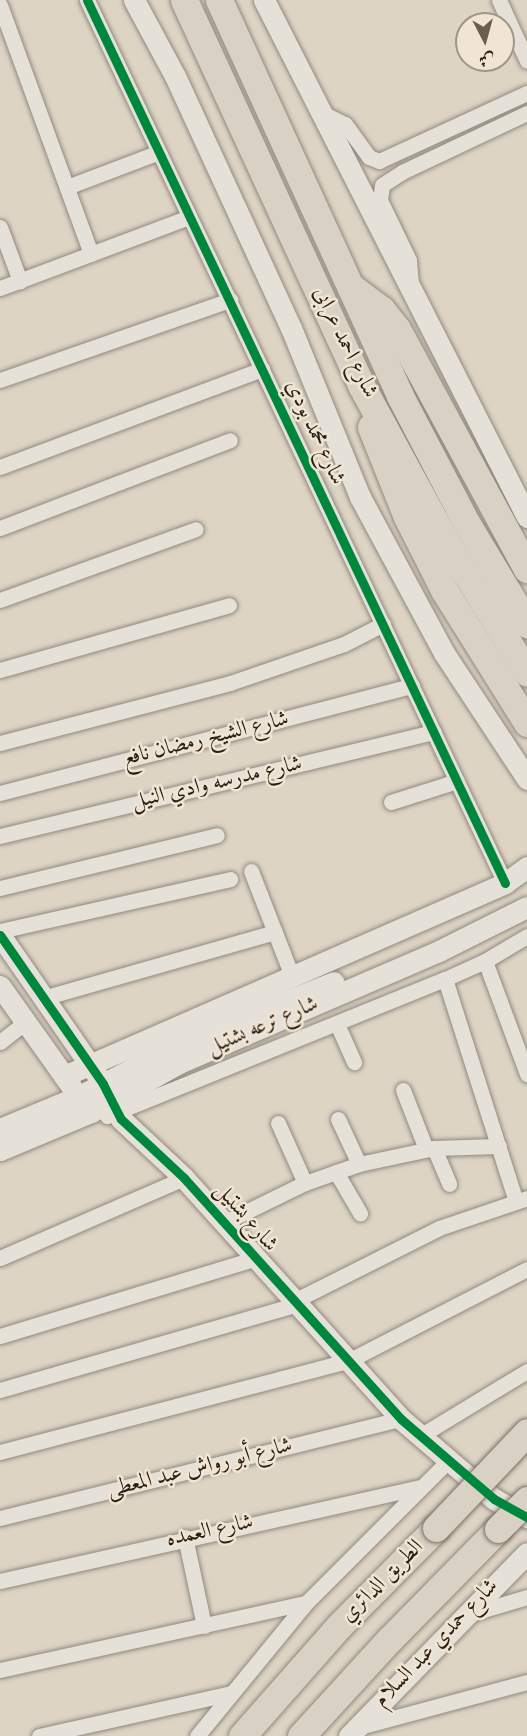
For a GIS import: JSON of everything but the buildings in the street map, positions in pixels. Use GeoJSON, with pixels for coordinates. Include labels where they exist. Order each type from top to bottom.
{"type":"FeatureCollection","features":[{"type":"Feature","properties":{"kind":"highway","name":"شارع احمد عرابى"},"geometry":{"type":"LineString","coordinates":[[184,0],[362,385],[444,538],[527,673]]}},
{"type":"Feature","properties":{"kind":"highway","name":"شارع احمد عرابى"},"geometry":{"type":"LineString","coordinates":[[219,0],[349,286],[432,459],[527,624]]}},
{"type":"Feature","properties":{"kind":"highway"},"geometry":{"type":"LineString","coordinates":[[349,286],[382,310],[397,329],[527,570]]}},
{"type":"Feature","properties":{"kind":"highway"},"geometry":{"type":"LineString","coordinates":[[362,385],[372,431],[407,517],[444,590],[527,723]]}},
{"type":"Feature","properties":{"kind":"highway","name":"الطريق الدائري"},"geometry":{"type":"LineString","coordinates":[[242,1736],[339,1626],[527,1432]]}},
{"type":"Feature","properties":{"kind":"highway","name":"الطريق الدائري"},"geometry":{"type":"LineString","coordinates":[[301,1736],[390,1639],[527,1500]]}},
{"type":"Feature","properties":{"kind":"highway"},"geometry":{"type":"LineString","coordinates":[[498,1529],[527,1516]]}},
{"type":"Feature","properties":{"kind":"street","name":"شارع محمد بودي"},"geometry":{"type":"LineString","coordinates":[[87,0],[505,883]]}},
{"type":"Feature","properties":{"kind":"street"},"geometry":{"type":"LineString","coordinates":[[134,0],[175,76],[291,328],[360,497],[444,653],[527,779]]}},
{"type":"Feature","properties":{"kind":"street"},"geometry":{"type":"LineString","coordinates":[[264,0],[524,507]]}},
{"type":"Feature","properties":{"kind":"street"},"geometry":{"type":"LineString","coordinates":[[499,0],[527,61]]}},
{"type":"Feature","properties":{"kind":"street"},"geometry":{"type":"LineString","coordinates":[[0,5],[91,254]]}},
{"type":"Feature","properties":{"kind":"street"},"geometry":{"type":"LineString","coordinates":[[322,113],[345,124],[369,158],[379,161],[527,93]]}},
{"type":"Feature","properties":{"kind":"street"},"geometry":{"type":"LineString","coordinates":[[410,286],[412,268],[380,200],[382,185],[402,171],[527,113]]}},
{"type":"Feature","properties":{"kind":"street"},"geometry":{"type":"LineString","coordinates":[[67,187],[159,152]]}},
{"type":"Feature","properties":{"kind":"street"},"geometry":{"type":"LineString","coordinates":[[0,288],[189,217]]}},
{"type":"Feature","properties":{"kind":"street"},"geometry":{"type":"LineString","coordinates":[[0,227],[20,281]]}},
{"type":"Feature","properties":{"kind":"street"},"geometry":{"type":"LineString","coordinates":[[0,380],[230,300]]}},
{"type":"Feature","properties":{"kind":"street"},"geometry":{"type":"LineString","coordinates":[[0,467],[262,369]]}},
{"type":"Feature","properties":{"kind":"street"},"geometry":{"type":"LineString","coordinates":[[0,528],[230,440]]}},
{"type":"Feature","properties":{"kind":"street"},"geometry":{"type":"LineString","coordinates":[[0,600],[196,529]]}},
{"type":"Feature","properties":{"kind":"street"},"geometry":{"type":"LineString","coordinates":[[0,670],[229,605]]}},
{"type":"Feature","properties":{"kind":"street"},"geometry":{"type":"LineString","coordinates":[[0,743],[230,683],[344,644],[383,624]]}},
{"type":"Feature","properties":{"kind":"street","name":"شارع الشيخ رمضان نافع"},"geometry":{"type":"LineString","coordinates":[[0,793],[412,686]]}},
{"type":"Feature","properties":{"kind":"street","name":"شارع مدرسه وادي النيل"},"geometry":{"type":"LineString","coordinates":[[0,836],[434,732]]}},
{"type":"Feature","properties":{"kind":"street"},"geometry":{"type":"LineString","coordinates":[[391,802],[457,781]]}},
{"type":"Feature","properties":{"kind":"street"},"geometry":{"type":"LineString","coordinates":[[0,888],[217,835]]}},
{"type":"Feature","properties":{"kind":"street"},"geometry":{"type":"LineString","coordinates":[[64,1076],[89,1063],[505,883],[527,867]]}},
{"type":"Feature","properties":{"kind":"street"},"geometry":{"type":"LineString","coordinates":[[251,871],[292,976]]}},
{"type":"Feature","properties":{"kind":"street"},"geometry":{"type":"LineString","coordinates":[[0,931],[230,879]]}},
{"type":"Feature","properties":{"kind":"street","name":"شارع ترعه بشتيل"},"geometry":{"type":"LineString","coordinates":[[104,1105],[186,1041],[378,964],[527,892]]}},
{"type":"Feature","properties":{"kind":"street","name":"شارع ترعه بشتيل"},"geometry":{"type":"LineString","coordinates":[[0,1129],[104,1105],[179,1063],[440,951],[527,907]]}},
{"type":"Feature","properties":{"kind":"street"},"geometry":{"type":"LineString","coordinates":[[43,998],[275,932]]}},
{"type":"Feature","properties":{"kind":"street","name":"شارع بشتيل"},"geometry":{"type":"LineString","coordinates":[[0,935],[89,1063],[104,1105]]}},
{"type":"Feature","properties":{"kind":"street","name":"شارع ترعه بشتيل"},"geometry":{"type":"LineString","coordinates":[[0,1150],[104,1105],[337,1024],[485,961],[527,936]]}},
{"type":"Feature","properties":{"kind":"street"},"geometry":{"type":"LineString","coordinates":[[485,961],[527,1074]]}},
{"type":"Feature","properties":{"kind":"street"},"geometry":{"type":"LineString","coordinates":[[0,1390],[296,1303],[439,1228],[521,1199],[499,1146],[445,979]]}},
{"type":"Feature","properties":{"kind":"street","name":"شارع بشتيل"},"geometry":{"type":"LineString","coordinates":[[0,986],[24,1023],[64,1076],[104,1105],[184,1178],[253,1259],[401,1419],[495,1499],[527,1516]]}},
{"type":"Feature","properties":{"kind":"street"},"geometry":{"type":"LineString","coordinates":[[0,1042],[24,1023]]}},
{"type":"Feature","properties":{"kind":"street"},"geometry":{"type":"LineString","coordinates":[[337,1024],[354,1062]]}},
{"type":"Feature","properties":{"kind":"street"},"geometry":{"type":"LineString","coordinates":[[403,1090],[449,1184]]}},
{"type":"Feature","properties":{"kind":"street"},"geometry":{"type":"LineString","coordinates":[[338,1119],[359,1164]]}},
{"type":"Feature","properties":{"kind":"street"},"geometry":{"type":"LineString","coordinates":[[278,1123],[305,1183]]}},
{"type":"Feature","properties":{"kind":"street"},"geometry":{"type":"LineString","coordinates":[[222,1223],[305,1183],[359,1164],[430,1148],[499,1146]]}},
{"type":"Feature","properties":{"kind":"street"},"geometry":{"type":"LineString","coordinates":[[336,1172],[360,1213]]}},
{"type":"Feature","properties":{"kind":"street"},"geometry":{"type":"LineString","coordinates":[[0,1258],[184,1178]]}},
{"type":"Feature","properties":{"kind":"street"},"geometry":{"type":"LineString","coordinates":[[0,1336],[253,1259]]}},
{"type":"Feature","properties":{"kind":"street"},"geometry":{"type":"LineString","coordinates":[[0,1452],[348,1361],[527,1269]]}},
{"type":"Feature","properties":{"kind":"street"},"geometry":{"type":"LineString","coordinates":[[420,1436],[527,1371]]}},
{"type":"Feature","properties":{"kind":"street","name":"شارع أبو رواش عبد المعطى"},"geometry":{"type":"LineString","coordinates":[[0,1518],[401,1419]]}},
{"type":"Feature","properties":{"kind":"street"},"geometry":{"type":"LineString","coordinates":[[197,1736],[306,1603],[448,1461]]}},
{"type":"Feature","properties":{"kind":"street","name":"شارع العمده"},"geometry":{"type":"LineString","coordinates":[[0,1581],[421,1487]]}},
{"type":"Feature","properties":{"kind":"street"},"geometry":{"type":"LineString","coordinates":[[185,1538],[204,1626]]}},
{"type":"Feature","properties":{"kind":"street","name":"شارع حمدي عبد السلام"},"geometry":{"type":"LineString","coordinates":[[352,1732],[462,1616],[527,1553]]}},
{"type":"Feature","properties":{"kind":"street"},"geometry":{"type":"LineString","coordinates":[[462,1616],[527,1597]]}},
{"type":"Feature","properties":{"kind":"street"},"geometry":{"type":"LineString","coordinates":[[0,1670],[306,1603]]}},
{"type":"Feature","properties":{"kind":"street"},"geometry":{"type":"LineString","coordinates":[[352,1732],[527,1682]]}},
{"type":"Feature","properties":{"kind":"street"},"geometry":{"type":"LineString","coordinates":[[39,1736],[232,1693]]}},
{"type":"Feature","properties":{"kind":"cycle path"},"geometry":{"type":"LineString","coordinates":[[87,0],[505,883]]}},
{"type":"Feature","properties":{"kind":"cycle path"},"geometry":{"type":"LineString","coordinates":[[0,935],[103,1084],[121,1119],[184,1178],[401,1419],[494,1499],[527,1517]]}}]}
